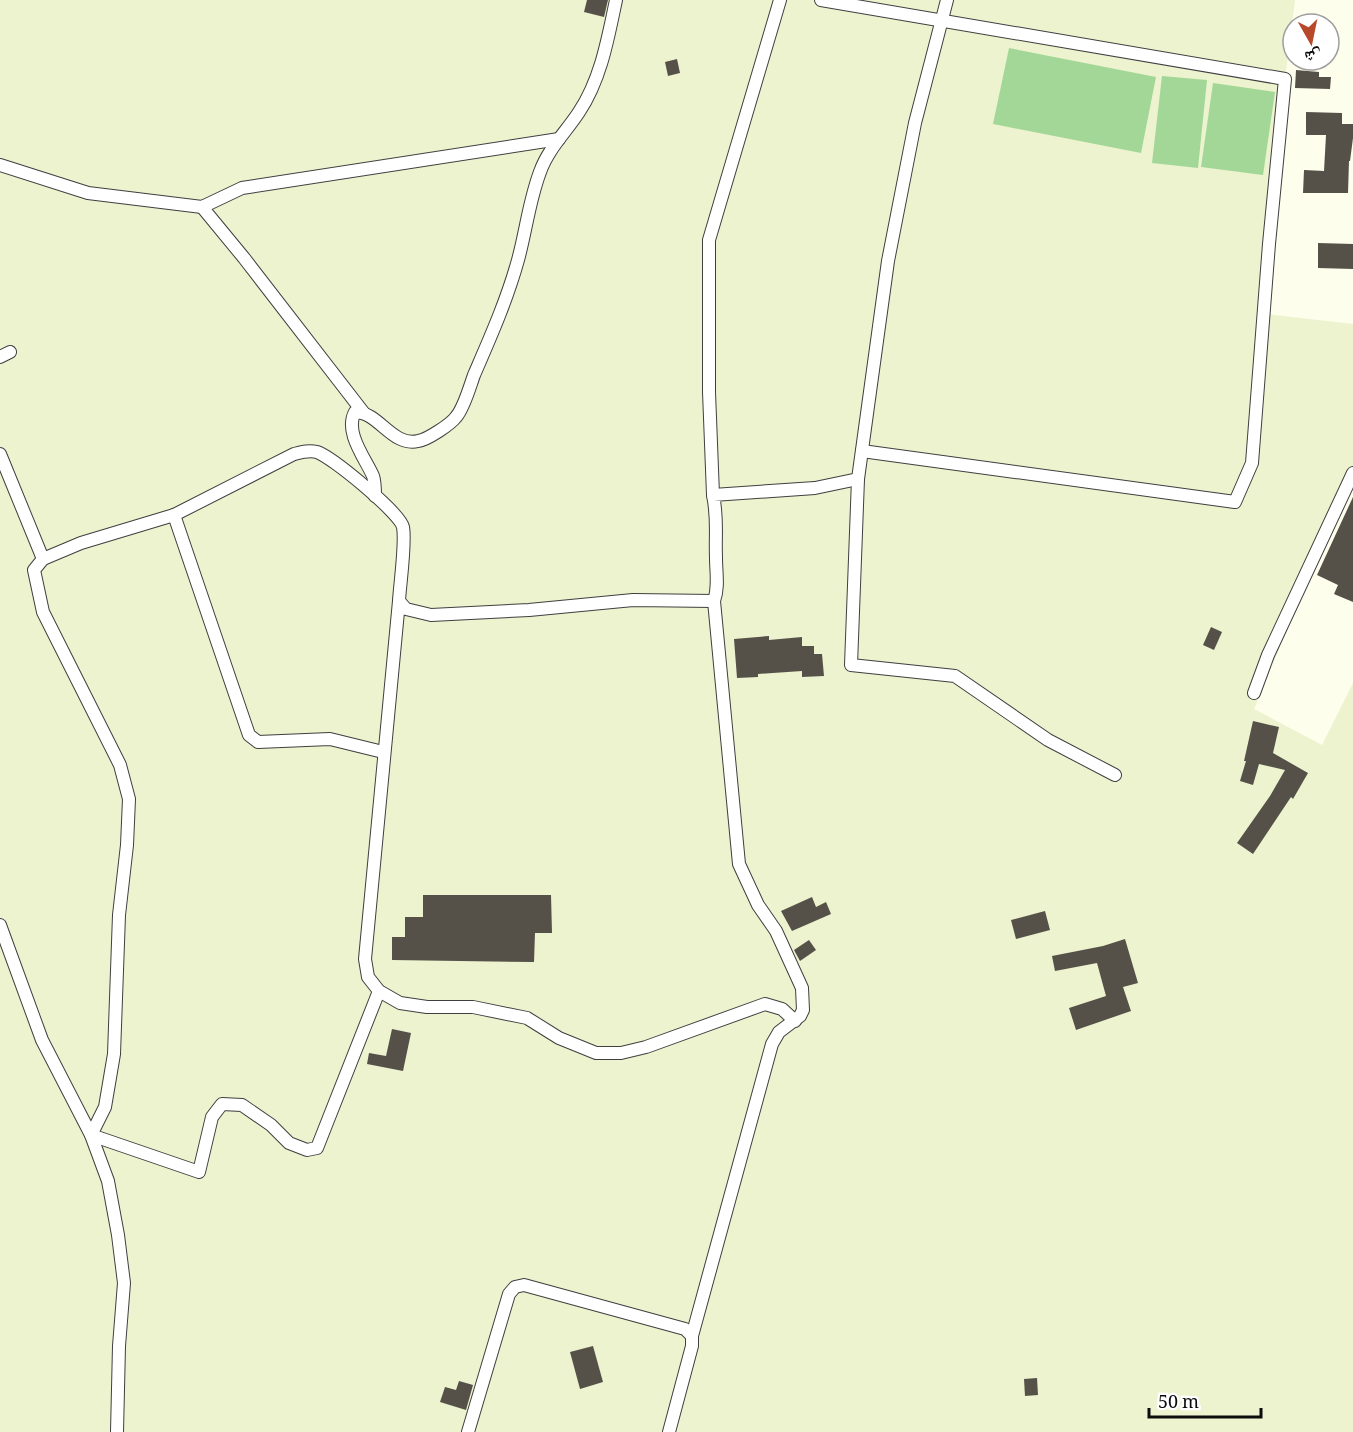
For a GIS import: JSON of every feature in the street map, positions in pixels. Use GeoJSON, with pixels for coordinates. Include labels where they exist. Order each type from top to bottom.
{"type":"FeatureCollection","features":[{"type":"Feature","properties":{"kind":"street"},"geometry":{"type":"LineString","coordinates":[[202,207],[363,412],[396,436],[418,442],[457,417],[500,312],[518,261],[540,172],[559,138],[580,110],[595,78],[603,57],[616,0]]}},
{"type":"Feature","properties":{"kind":"street"},"geometry":{"type":"LineString","coordinates":[[669,1432],[692,1346],[692,1336],[772,1044],[779,1032],[795,1021],[803,1010],[802,988],[776,931],[758,905],[739,864],[714,601],[717,592],[715,544],[717,518],[713,495],[709,392],[709,240],[780,0]]}},
{"type":"Feature","properties":{"kind":"street"},"geometry":{"type":"LineString","coordinates":[[821,0],[1285,80],[1269,244],[1252,463],[1234,502],[862,451]]}},
{"type":"Feature","properties":{"kind":"street"},"geometry":{"type":"LineString","coordinates":[[947,0],[915,123],[888,261],[858,479],[851,665],[955,676],[1048,740],[1115,775]]}},
{"type":"Feature","properties":{"kind":"street"},"geometry":{"type":"LineString","coordinates":[[0,165],[88,193],[202,207],[242,188],[559,138]]}},
{"type":"Feature","properties":{"kind":"street"},"geometry":{"type":"LineString","coordinates":[[363,412],[355,412],[352,418],[352,429],[374,479],[375,496]]}},
{"type":"Feature","properties":{"kind":"street"},"geometry":{"type":"LineString","coordinates":[[91,1135],[105,1107],[114,1054],[118,915],[127,845],[129,799],[120,765],[43,612],[34,570],[43,559],[81,543],[174,515],[294,454],[308,451],[318,453],[375,496],[390,509],[403,526],[399,602],[365,958],[368,977],[379,992],[400,1003],[427,1007],[473,1008],[527,1018],[559,1038],[596,1053],[621,1053],[646,1047],[765,1004],[782,1010],[795,1021]]}},
{"type":"Feature","properties":{"kind":"street"},"geometry":{"type":"LineString","coordinates":[[0,454],[43,559]]}},
{"type":"Feature","properties":{"kind":"street"},"geometry":{"type":"LineString","coordinates":[[1254,693],[1268,655],[1353,473]]}},
{"type":"Feature","properties":{"kind":"street"},"geometry":{"type":"LineString","coordinates":[[713,495],[815,488],[858,479]]}},
{"type":"Feature","properties":{"kind":"street"},"geometry":{"type":"LineString","coordinates":[[174,515],[249,735],[258,742],[330,740],[383,752]]}},
{"type":"Feature","properties":{"kind":"street"},"geometry":{"type":"LineString","coordinates":[[399,602],[406,609],[431,615],[529,610],[633,600],[714,601]]}},
{"type":"Feature","properties":{"kind":"street"},"geometry":{"type":"LineString","coordinates":[[0,925],[42,1040],[91,1135],[108,1181],[124,1283],[119,1346],[117,1432]]}},
{"type":"Feature","properties":{"kind":"street"},"geometry":{"type":"LineString","coordinates":[[91,1135],[199,1172],[212,1117],[222,1104],[242,1105],[271,1125],[289,1143],[307,1150],[317,1148],[379,992]]}},
{"type":"Feature","properties":{"kind":"street"},"geometry":{"type":"LineString","coordinates":[[468,1432],[509,1294],[515,1287],[524,1285],[685,1329],[692,1336]]}},
{"type":"Feature","properties":{"kind":"green space"},"geometry":{"type":"Polygon","coordinates":[[[0,0],[1295,0],[1293,12],[1281,12],[1281,72],[1286,72],[1265,314],[1353,324],[1353,472],[1254,709],[1322,745],[1353,683],[1353,1432],[0,1432],[0,0]]]}},
{"type":"Feature","properties":{"kind":"green space"},"geometry":{"type":"Polygon","coordinates":[[[1009,48],[1156,77],[1141,153],[993,124],[1009,48]]]}},
{"type":"Feature","properties":{"kind":"green space"},"geometry":{"type":"Polygon","coordinates":[[[1162,76],[1207,80],[1198,168],[1152,163],[1162,76]]]}},
{"type":"Feature","properties":{"kind":"green space"},"geometry":{"type":"Polygon","coordinates":[[[1213,83],[1275,92],[1263,175],[1201,167],[1213,83]]]}},
{"type":"Feature","properties":{"kind":"building"},"geometry":{"type":"Polygon","coordinates":[[[587,0],[608,0],[604,17],[584,12],[587,0]]]}},
{"type":"Feature","properties":{"kind":"building"},"geometry":{"type":"Polygon","coordinates":[[[677,59],[680,73],[668,76],[665,62],[677,59]]]}},
{"type":"Feature","properties":{"kind":"building"},"geometry":{"type":"Polygon","coordinates":[[[1296,72],[1319,72],[1319,77],[1331,77],[1330,89],[1295,88],[1296,72]]]}},
{"type":"Feature","properties":{"kind":"building"},"geometry":{"type":"Polygon","coordinates":[[[1306,112],[1342,113],[1342,124],[1353,124],[1348,193],[1303,193],[1304,170],[1324,171],[1326,135],[1306,135],[1306,112]]]}},
{"type":"Feature","properties":{"kind":"building"},"geometry":{"type":"Polygon","coordinates":[[[1318,243],[1353,244],[1353,269],[1318,268],[1318,243]]]}},
{"type":"Feature","properties":{"kind":"building"},"geometry":{"type":"Polygon","coordinates":[[[1353,497],[1353,602],[1334,594],[1338,585],[1317,575],[1353,497]]]}},
{"type":"Feature","properties":{"kind":"building"},"geometry":{"type":"Polygon","coordinates":[[[1211,627],[1222,632],[1214,650],[1203,645],[1211,627]]]}},
{"type":"Feature","properties":{"kind":"building"},"geometry":{"type":"Polygon","coordinates":[[[769,636],[769,640],[802,637],[802,646],[814,646],[814,654],[822,654],[824,676],[802,677],[802,671],[737,678],[734,639],[769,636]]]}},
{"type":"Feature","properties":{"kind":"building"},"geometry":{"type":"Polygon","coordinates":[[[1253,721],[1279,727],[1273,753],[1308,773],[1293,799],[1291,797],[1253,854],[1237,843],[1285,770],[1259,764],[1253,785],[1240,781],[1253,721]]]}},
{"type":"Feature","properties":{"kind":"building"},"geometry":{"type":"Polygon","coordinates":[[[423,895],[551,895],[552,933],[535,933],[534,962],[392,960],[392,937],[405,937],[405,917],[423,917],[423,895]]]}},
{"type":"Feature","properties":{"kind":"building"},"geometry":{"type":"Polygon","coordinates":[[[812,897],[816,907],[826,902],[831,914],[792,931],[781,911],[812,897]]]}},
{"type":"Feature","properties":{"kind":"building"},"geometry":{"type":"Polygon","coordinates":[[[1045,911],[1050,930],[1016,939],[1011,920],[1045,911]]]}},
{"type":"Feature","properties":{"kind":"building"},"geometry":{"type":"Polygon","coordinates":[[[1125,939],[1138,983],[1123,987],[1131,1011],[1076,1030],[1069,1008],[1106,996],[1097,963],[1055,971],[1052,956],[1103,946],[1125,939]]]}},
{"type":"Feature","properties":{"kind":"building"},"geometry":{"type":"Polygon","coordinates":[[[809,940],[816,950],[800,961],[794,950],[809,940]]]}},
{"type":"Feature","properties":{"kind":"building"},"geometry":{"type":"Polygon","coordinates":[[[392,1029],[411,1033],[403,1071],[367,1064],[369,1053],[386,1056],[392,1029]]]}},
{"type":"Feature","properties":{"kind":"building"},"geometry":{"type":"Polygon","coordinates":[[[593,1346],[603,1382],[580,1389],[570,1352],[593,1346]]]}},
{"type":"Feature","properties":{"kind":"building"},"geometry":{"type":"Polygon","coordinates":[[[1037,1378],[1038,1395],[1025,1396],[1024,1379],[1037,1378]]]}},
{"type":"Feature","properties":{"kind":"building"},"geometry":{"type":"Polygon","coordinates":[[[459,1381],[473,1385],[466,1410],[440,1402],[445,1387],[456,1390],[459,1381]]]}}]}
